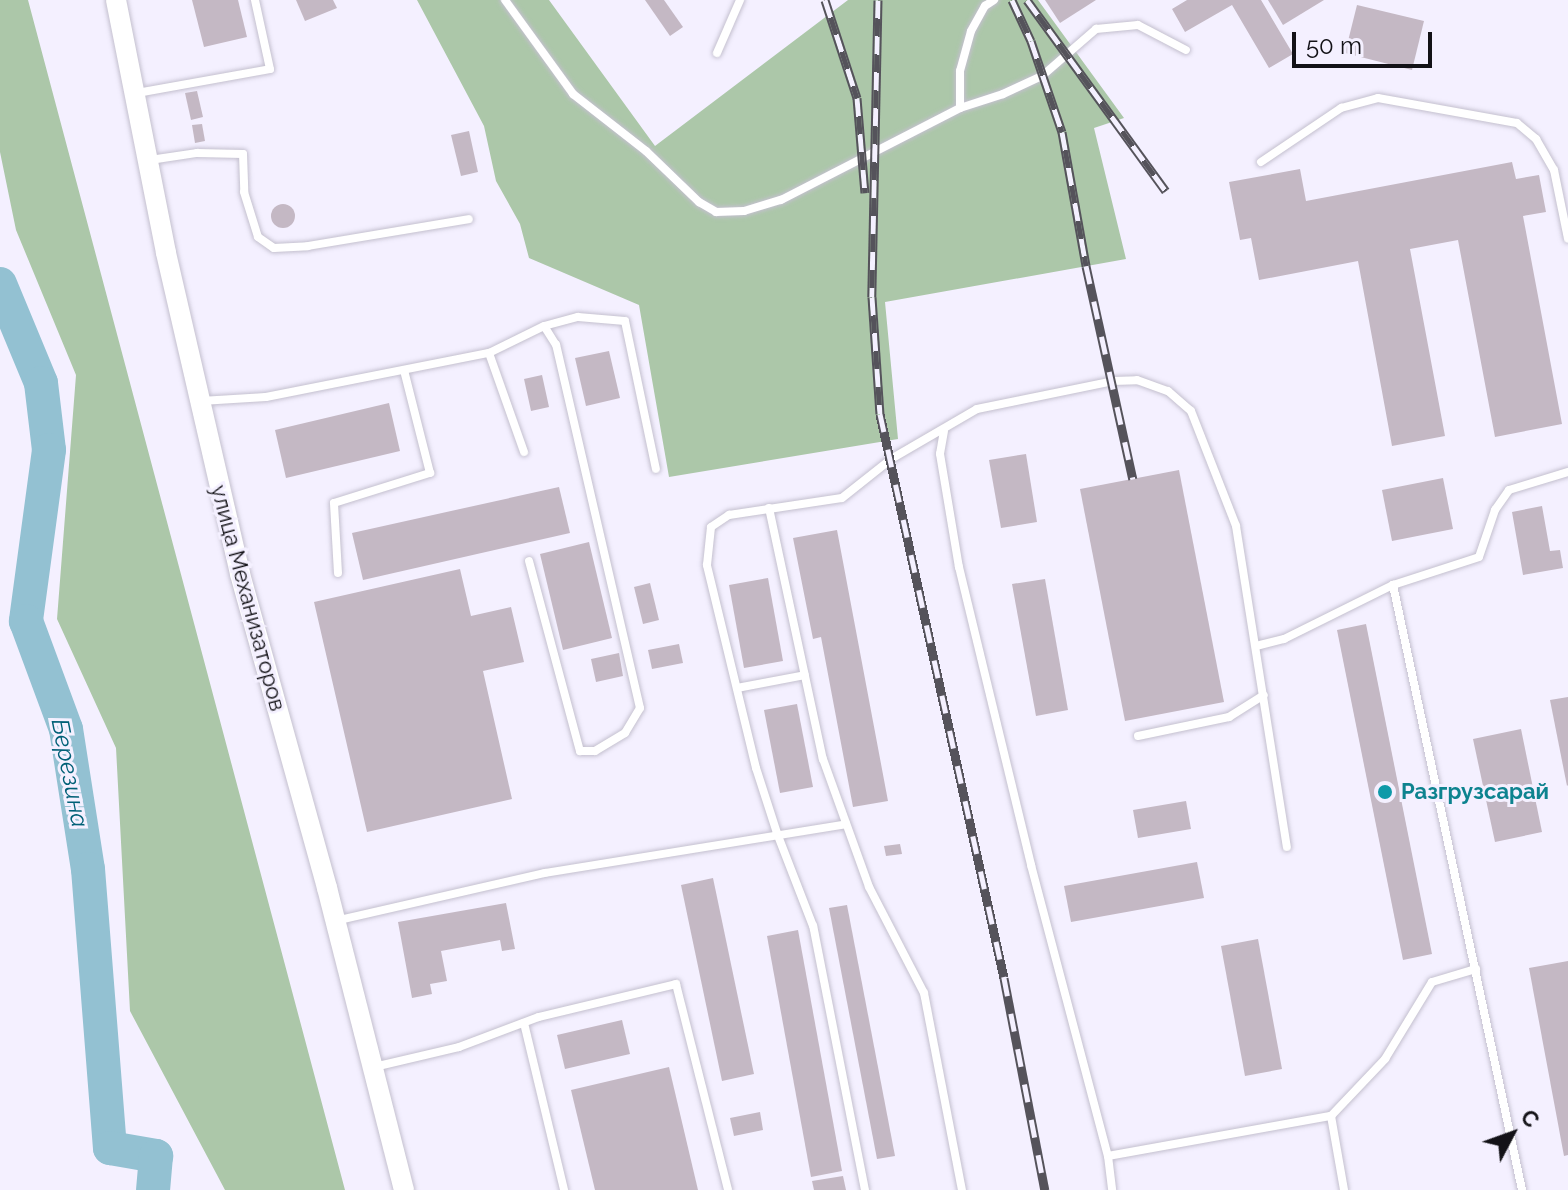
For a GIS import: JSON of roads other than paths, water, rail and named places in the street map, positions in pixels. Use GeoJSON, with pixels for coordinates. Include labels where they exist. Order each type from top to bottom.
{"type":"FeatureCollection","features":[{"type":"Feature","properties":{"kind":"street","name":"улица Механизаторов"},"geometry":{"type":"LineString","coordinates":[[116,0],[166,253],[240,574],[404,1190]]}},
{"type":"Feature","properties":{"kind":"lane"},"geometry":{"type":"LineString","coordinates":[[136,93],[270,69],[255,0]]}},
{"type":"Feature","properties":{"kind":"lane"},"geometry":{"type":"LineString","coordinates":[[505,0],[573,94],[646,151],[699,202],[716,212],[744,211],[781,200],[960,108],[1003,94],[1042,76],[1096,29],[1138,25],[1186,50]]}},
{"type":"Feature","properties":{"kind":"lane"},"geometry":{"type":"LineString","coordinates":[[717,53],[740,0]]}},
{"type":"Feature","properties":{"kind":"lane"},"geometry":{"type":"LineString","coordinates":[[960,108],[960,71],[971,31],[985,6],[994,0]]}},
{"type":"Feature","properties":{"kind":"lane"},"geometry":{"type":"LineString","coordinates":[[1261,162],[1341,108],[1378,98],[1517,123],[1536,139],[1554,170],[1568,239]]}},
{"type":"Feature","properties":{"kind":"lane"},"geometry":{"type":"LineString","coordinates":[[150,160],[197,153],[243,154],[244,192],[258,237],[274,248],[308,246],[469,219]]}},
{"type":"Feature","properties":{"kind":"lane"},"geometry":{"type":"LineString","coordinates":[[200,401],[266,397],[489,353],[544,326],[578,317],[625,321],[656,469]]}},
{"type":"Feature","properties":{"kind":"lane"},"geometry":{"type":"LineString","coordinates":[[529,561],[580,751],[595,751],[625,733],[640,708],[556,345],[544,326]]}},
{"type":"Feature","properties":{"kind":"lane"},"geometry":{"type":"LineString","coordinates":[[489,353],[524,452]]}},
{"type":"Feature","properties":{"kind":"lane"},"geometry":{"type":"LineString","coordinates":[[338,573],[334,503],[430,473],[404,370]]}},
{"type":"Feature","properties":{"kind":"lane"},"geometry":{"type":"LineString","coordinates":[[865,1190],[813,926],[777,833],[707,565],[711,527],[729,515],[842,498],[891,459],[944,431],[977,409],[1113,381],[1137,380],[1168,391],[1191,411],[1236,526],[1287,847]]}},
{"type":"Feature","properties":{"kind":"lane"},"geometry":{"type":"LineString","coordinates":[[944,431],[940,454],[959,567],[1031,865],[1108,1156],[1112,1190]]}},
{"type":"Feature","properties":{"kind":"lane"},"geometry":{"type":"LineString","coordinates":[[1256,646],[1284,639],[1393,585],[1479,557],[1495,510],[1509,490],[1568,472]]}},
{"type":"Feature","properties":{"kind":"lane"},"geometry":{"type":"LineString","coordinates":[[769,508],[823,759],[869,887],[924,993],[962,1190]]}},
{"type":"Feature","properties":{"kind":"lane"},"geometry":{"type":"LineString","coordinates":[[1393,585],[1522,1190]]}},
{"type":"Feature","properties":{"kind":"lane"},"geometry":{"type":"LineString","coordinates":[[737,688],[805,675]]}},
{"type":"Feature","properties":{"kind":"lane"},"geometry":{"type":"LineString","coordinates":[[1138,736],[1229,717],[1264,695]]}},
{"type":"Feature","properties":{"kind":"lane"},"geometry":{"type":"LineString","coordinates":[[334,921],[545,873],[846,824]]}},
{"type":"Feature","properties":{"kind":"lane"},"geometry":{"type":"LineString","coordinates":[[1108,1156],[1331,1116],[1385,1059],[1432,982],[1476,969]]}},
{"type":"Feature","properties":{"kind":"lane"},"geometry":{"type":"LineString","coordinates":[[373,1067],[459,1047],[524,1023],[676,984],[728,1190]]}},
{"type":"Feature","properties":{"kind":"lane"},"geometry":{"type":"LineString","coordinates":[[524,1023],[564,1190]]}},
{"type":"Feature","properties":{"kind":"lane"},"geometry":{"type":"LineString","coordinates":[[1331,1116],[1344,1190]]}},
{"type":"Feature","properties":{"kind":"waterway","name":"Березина"},"geometry":{"type":"LineString","coordinates":[[0,284],[41,383],[49,450],[26,621],[66,729],[88,869],[110,1148],[156,1156],[153,1190]]}},
{"type":"Feature","properties":{"kind":"railway"},"geometry":{"type":"LineString","coordinates":[[825,0],[857,98],[865,193]]}},
{"type":"Feature","properties":{"kind":"railway"},"geometry":{"type":"LineString","coordinates":[[878,0],[872,297],[880,414],[1004,978],[1045,1190]]}},
{"type":"Feature","properties":{"kind":"railway"},"geometry":{"type":"LineString","coordinates":[[1012,0],[1031,41],[1062,132],[1086,266],[1133,479]]}},
{"type":"Feature","properties":{"kind":"railway"},"geometry":{"type":"LineString","coordinates":[[1027,0],[1166,191]]}},
{"type":"Feature","properties":{"kind":"place","name":"Разгрузсарай"},"geometry":{"type":"Point","coordinates":[1385,792]}}]}
